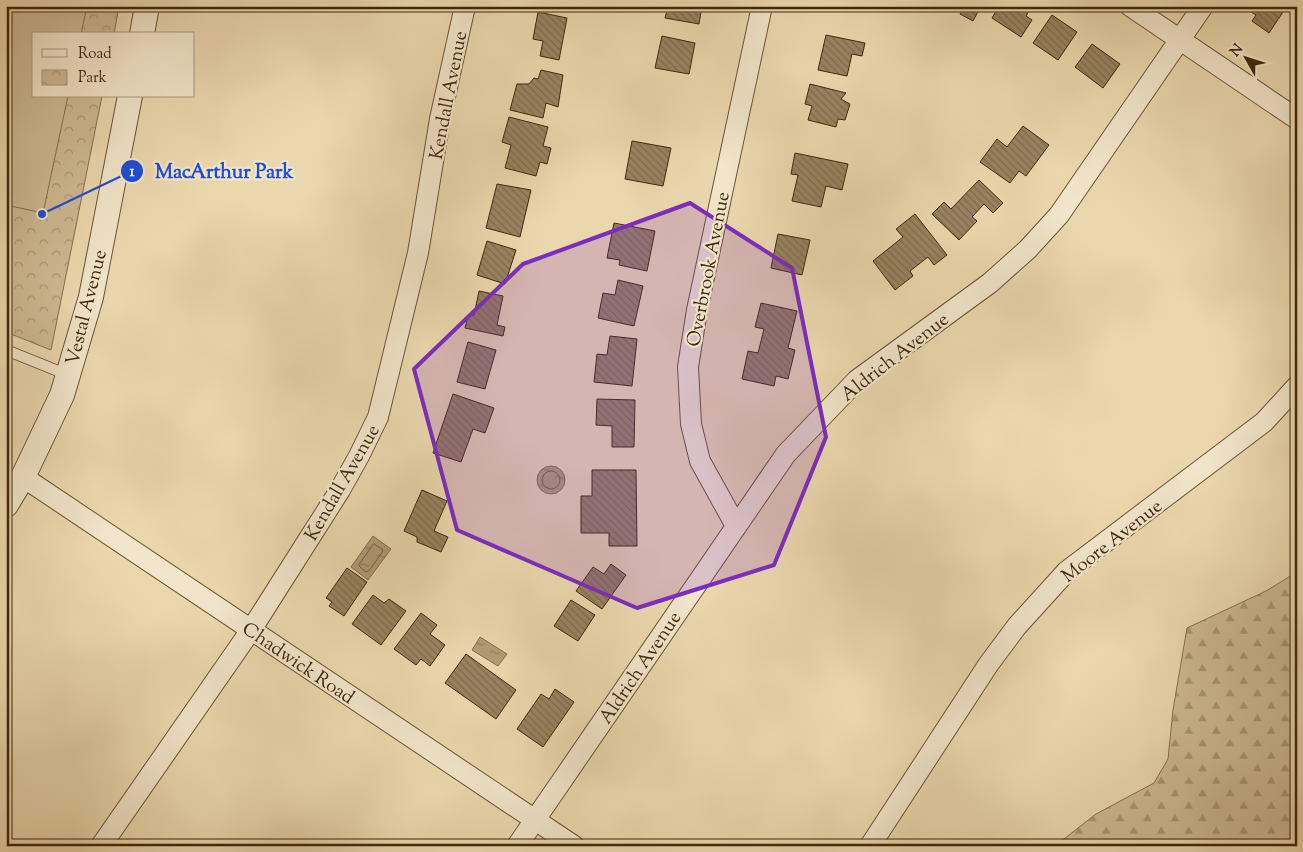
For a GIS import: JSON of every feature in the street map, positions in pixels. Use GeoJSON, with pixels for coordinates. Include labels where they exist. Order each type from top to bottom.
{"type":"FeatureCollection","features":[{"type":"Feature","properties":{"kind":"street"},"geometry":{"type":"LineString","coordinates":[[142,32],[147,6]]}},
{"type":"Feature","properties":{"kind":"street","name":"Kendall Avenue"},"geometry":{"type":"LineString","coordinates":[[101,846],[251,630],[340,490],[378,417],[418,253],[440,119],[465,6]]}},
{"type":"Feature","properties":{"kind":"street","name":"Overbrook Avenue"},"geometry":{"type":"LineString","coordinates":[[736,526],[700,461],[691,424],[688,367],[697,310],[762,6]]}},
{"type":"Feature","properties":{"kind":"street"},"geometry":{"type":"LineString","coordinates":[[1130,6],[1297,118]]}},
{"type":"Feature","properties":{"kind":"street","name":"Aldrich Avenue"},"geometry":{"type":"LineString","coordinates":[[516,846],[786,454],[850,387],[990,283],[1028,249],[1059,215],[1203,6]]}},
{"type":"Feature","properties":{"kind":"street","name":"Vestal Avenue"},"geometry":{"type":"LineString","coordinates":[[6,506],[23,477],[62,395],[91,297],[130,98]]}},
{"type":"Feature","properties":{"kind":"street","name":"Moore Avenue"},"geometry":{"type":"LineString","coordinates":[[870,846],[988,665],[1016,626],[1067,571],[1264,422],[1297,386]]}},
{"type":"Feature","properties":{"kind":"street","name":"Chadwick Road"},"geometry":{"type":"LineString","coordinates":[[23,477],[574,846]]}},
{"type":"Feature","properties":{"kind":"lane"},"geometry":{"type":"LineString","coordinates":[[6,350],[68,375]]}},
{"type":"Feature","properties":{"kind":"highlighted area"},"geometry":{"type":"Polygon","coordinates":[[[690,203],[792,268],[826,437],[774,565],[637,608],[457,530],[414,369],[523,264],[690,203]]]}},
{"type":"Feature","properties":{"kind":"green space"},"geometry":{"type":"Polygon","coordinates":[[[6,6],[119,6],[114,32],[32,32],[32,98],[102,98],[51,350],[6,332],[6,6]]]}},
{"type":"Feature","properties":{"kind":"green space"},"geometry":{"type":"Polygon","coordinates":[[[6,6],[87,6],[81,32],[32,32],[32,98],[68,98],[43,213],[6,205],[6,6]]]}},
{"type":"Feature","properties":{"kind":"green space"},"geometry":{"type":"Polygon","coordinates":[[[1297,572],[1297,846],[1055,846],[1096,814],[1154,783],[1168,759],[1173,710],[1187,628],[1266,591],[1297,572]]]}},
{"type":"Feature","properties":{"kind":"water"},"geometry":{"type":"Polygon","coordinates":[[[551,466],[561,470],[565,480],[561,490],[551,494],[541,490],[537,480],[541,470],[551,466]]]}},
{"type":"Feature","properties":{"kind":"water"},"geometry":{"type":"Polygon","coordinates":[[[373,536],[391,549],[368,580],[351,567],[373,536]]]}},
{"type":"Feature","properties":{"kind":"water"},"geometry":{"type":"Polygon","coordinates":[[[480,637],[507,654],[498,666],[472,650],[480,637]]]}},
{"type":"Feature","properties":{"kind":"building"},"geometry":{"type":"Polygon","coordinates":[[[530,6],[558,6],[557,11],[530,6]]]}},
{"type":"Feature","properties":{"kind":"building"},"geometry":{"type":"Polygon","coordinates":[[[668,6],[702,6],[699,24],[665,18],[668,6]]]}},
{"type":"Feature","properties":{"kind":"building"},"geometry":{"type":"Polygon","coordinates":[[[957,6],[981,6],[973,21],[960,14],[963,9],[957,6]]]}},
{"type":"Feature","properties":{"kind":"building"},"geometry":{"type":"Polygon","coordinates":[[[999,6],[1026,6],[1030,9],[1026,16],[1032,20],[1021,37],[992,18],[999,6]]]}},
{"type":"Feature","properties":{"kind":"building"},"geometry":{"type":"Polygon","coordinates":[[[1251,6],[1287,6],[1269,33],[1252,21],[1256,15],[1248,10],[1251,6]]]}},
{"type":"Feature","properties":{"kind":"building"},"geometry":{"type":"Polygon","coordinates":[[[538,12],[567,18],[559,60],[540,56],[543,41],[533,39],[538,12]]]}},
{"type":"Feature","properties":{"kind":"building"},"geometry":{"type":"Polygon","coordinates":[[[1052,15],[1077,32],[1058,60],[1033,43],[1052,15]]]}},
{"type":"Feature","properties":{"kind":"building"},"geometry":{"type":"Polygon","coordinates":[[[826,35],[865,43],[862,56],[852,54],[847,76],[818,70],[826,35]]]}},
{"type":"Feature","properties":{"kind":"building"},"geometry":{"type":"Polygon","coordinates":[[[662,36],[695,43],[689,74],[655,68],[662,36]]]}},
{"type":"Feature","properties":{"kind":"building"},"geometry":{"type":"Polygon","coordinates":[[[1092,44],[1120,64],[1103,88],[1075,67],[1092,44]]]}},
{"type":"Feature","properties":{"kind":"building"},"geometry":{"type":"Polygon","coordinates":[[[541,70],[563,75],[558,107],[546,103],[543,118],[510,110],[517,84],[529,84],[534,78],[538,79],[541,70]]]}},
{"type":"Feature","properties":{"kind":"building"},"geometry":{"type":"Polygon","coordinates":[[[810,84],[846,93],[841,99],[850,104],[845,120],[838,119],[836,127],[808,120],[812,106],[805,104],[810,84]]]}},
{"type":"Feature","properties":{"kind":"building"},"geometry":{"type":"Polygon","coordinates":[[[509,117],[548,127],[543,146],[551,148],[547,164],[540,162],[536,176],[505,168],[511,145],[502,142],[509,117]]]}},
{"type":"Feature","properties":{"kind":"building"},"geometry":{"type":"Polygon","coordinates":[[[1023,126],[1049,145],[1026,176],[1019,171],[1010,183],[980,162],[997,139],[1007,147],[1023,126]]]}},
{"type":"Feature","properties":{"kind":"building"},"geometry":{"type":"Polygon","coordinates":[[[632,141],[671,148],[663,186],[625,179],[632,141]]]}},
{"type":"Feature","properties":{"kind":"building"},"geometry":{"type":"Polygon","coordinates":[[[795,153],[848,164],[842,190],[826,186],[821,207],[792,201],[798,175],[791,174],[795,153]]]}},
{"type":"Feature","properties":{"kind":"building"},"geometry":{"type":"Polygon","coordinates":[[[979,180],[1003,203],[993,213],[984,204],[972,217],[977,221],[959,240],[932,214],[944,202],[951,209],[979,180]]]}},
{"type":"Feature","properties":{"kind":"building"},"geometry":{"type":"Polygon","coordinates":[[[497,184],[531,190],[520,237],[486,228],[497,184]]]}},
{"type":"Feature","properties":{"kind":"building"},"geometry":{"type":"Polygon","coordinates":[[[915,214],[947,255],[934,265],[928,257],[910,271],[913,276],[895,290],[873,261],[903,237],[896,229],[915,214]]]}},
{"type":"Feature","properties":{"kind":"building"},"geometry":{"type":"Polygon","coordinates":[[[614,223],[655,231],[647,271],[619,265],[620,260],[607,258],[614,223]]]}},
{"type":"Feature","properties":{"kind":"building"},"geometry":{"type":"Polygon","coordinates":[[[778,234],[810,240],[802,275],[771,268],[778,234]]]}},
{"type":"Feature","properties":{"kind":"building"},"geometry":{"type":"Polygon","coordinates":[[[487,241],[516,250],[505,284],[477,275],[487,241]]]}},
{"type":"Feature","properties":{"kind":"building"},"geometry":{"type":"Polygon","coordinates":[[[618,280],[643,286],[634,326],[598,318],[603,293],[615,295],[618,280]]]}},
{"type":"Feature","properties":{"kind":"building"},"geometry":{"type":"Polygon","coordinates":[[[479,291],[503,296],[497,325],[505,327],[503,336],[465,328],[468,316],[474,315],[479,291]]]}},
{"type":"Feature","properties":{"kind":"building"},"geometry":{"type":"Polygon","coordinates":[[[761,303],[797,311],[788,348],[795,350],[788,379],[776,376],[774,386],[742,379],[748,351],[758,353],[764,329],[755,327],[761,303]]]}},
{"type":"Feature","properties":{"kind":"building"},"geometry":{"type":"Polygon","coordinates":[[[610,336],[637,339],[632,386],[594,382],[597,354],[607,355],[610,336]]]}},
{"type":"Feature","properties":{"kind":"building"},"geometry":{"type":"Polygon","coordinates":[[[468,342],[496,350],[485,389],[457,382],[468,342]]]}},
{"type":"Feature","properties":{"kind":"building"},"geometry":{"type":"Polygon","coordinates":[[[453,394],[494,408],[485,433],[473,429],[461,462],[433,453],[453,394]]]}},
{"type":"Feature","properties":{"kind":"building"},"geometry":{"type":"Polygon","coordinates":[[[597,399],[635,400],[634,447],[612,447],[612,426],[596,425],[597,399]]]}},
{"type":"Feature","properties":{"kind":"building"},"geometry":{"type":"Polygon","coordinates":[[[592,470],[636,470],[637,546],[609,546],[609,533],[581,533],[581,496],[592,496],[592,470]]]}},
{"type":"Feature","properties":{"kind":"building"},"geometry":{"type":"Polygon","coordinates":[[[422,490],[447,501],[434,531],[448,537],[441,552],[417,542],[417,537],[404,531],[422,490]]]}},
{"type":"Feature","properties":{"kind":"building"},"geometry":{"type":"Polygon","coordinates":[[[611,564],[626,575],[602,609],[576,591],[593,567],[604,574],[611,564]]]}},
{"type":"Feature","properties":{"kind":"building"},"geometry":{"type":"Polygon","coordinates":[[[347,568],[367,582],[344,616],[329,606],[332,602],[326,598],[347,568]]]}},
{"type":"Feature","properties":{"kind":"building"},"geometry":{"type":"Polygon","coordinates":[[[373,595],[384,603],[389,599],[406,611],[381,645],[352,624],[373,595]]]}},
{"type":"Feature","properties":{"kind":"building"},"geometry":{"type":"Polygon","coordinates":[[[571,600],[595,615],[578,641],[554,626],[571,600]]]}},
{"type":"Feature","properties":{"kind":"building"},"geometry":{"type":"Polygon","coordinates":[[[421,613],[437,625],[430,634],[445,645],[430,666],[421,659],[416,665],[394,649],[421,613]]]}},
{"type":"Feature","properties":{"kind":"building"},"geometry":{"type":"Polygon","coordinates":[[[466,654],[516,690],[496,719],[445,683],[466,654]]]}},
{"type":"Feature","properties":{"kind":"building"},"geometry":{"type":"Polygon","coordinates":[[[555,689],[574,702],[543,747],[517,729],[541,694],[549,699],[555,689]]]}},
{"type":"Feature","properties":{"kind":"place","name":"MacArthur Park"},"geometry":{"type":"Point","coordinates":[42,214]}}]}
